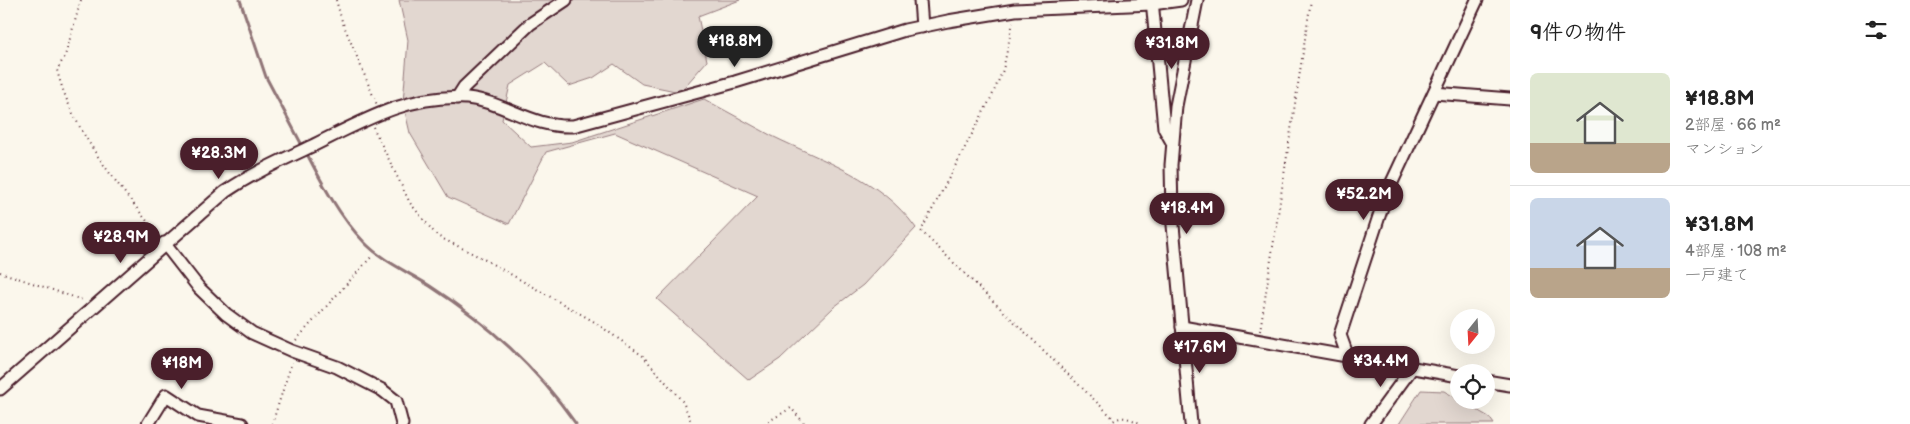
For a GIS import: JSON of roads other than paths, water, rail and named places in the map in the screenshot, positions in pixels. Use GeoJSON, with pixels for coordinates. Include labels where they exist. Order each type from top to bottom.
{"type":"FeatureCollection","features":[{"type":"Feature","properties":{"kind":"street"},"geometry":{"type":"LineString","coordinates":[[457,98],[464,87],[530,24],[566,0]]}},
{"type":"Feature","properties":{"kind":"street"},"geometry":{"type":"LineString","coordinates":[[920,0],[922,27]]}},
{"type":"Feature","properties":{"kind":"street"},"geometry":{"type":"LineString","coordinates":[[0,389],[224,192],[250,175],[298,152],[374,117],[411,103],[457,98],[494,105],[535,122],[559,127],[573,126],[735,82],[922,27],[1015,10],[1180,0]]}},
{"type":"Feature","properties":{"kind":"street"},"geometry":{"type":"LineString","coordinates":[[1191,424],[1172,214],[1172,142],[1176,106],[1197,0]]}},
{"type":"Feature","properties":{"kind":"street"},"geometry":{"type":"LineString","coordinates":[[1348,357],[1340,335],[1386,195],[1477,0]]}},
{"type":"Feature","properties":{"kind":"street"},"geometry":{"type":"LineString","coordinates":[[1152,2],[1164,128],[1172,142]]}},
{"type":"Feature","properties":{"kind":"street"},"geometry":{"type":"LineString","coordinates":[[1434,93],[1510,99]]}},
{"type":"Feature","properties":{"kind":"street"},"geometry":{"type":"LineString","coordinates":[[164,243],[199,288],[226,314],[252,334],[294,352],[337,367],[382,390],[396,401],[402,424]]}},
{"type":"Feature","properties":{"kind":"street"},"geometry":{"type":"LineString","coordinates":[[1182,327],[1450,374]]}},
{"type":"Feature","properties":{"kind":"street"},"geometry":{"type":"LineString","coordinates":[[1371,424],[1412,368]]}},
{"type":"Feature","properties":{"kind":"street"},"geometry":{"type":"LineString","coordinates":[[1495,382],[1510,385]]}},
{"type":"Feature","properties":{"kind":"street"},"geometry":{"type":"LineString","coordinates":[[148,424],[166,395],[198,416],[242,424]]}},
{"type":"Feature","properties":{"kind":"waterway"},"geometry":{"type":"LineString","coordinates":[[240,0],[266,77],[303,147]]}},
{"type":"Feature","properties":{"kind":"waterway"},"geometry":{"type":"LineString","coordinates":[[306,152],[339,210],[364,242],[387,261],[452,301],[492,332],[528,365],[576,424]]}}]}
